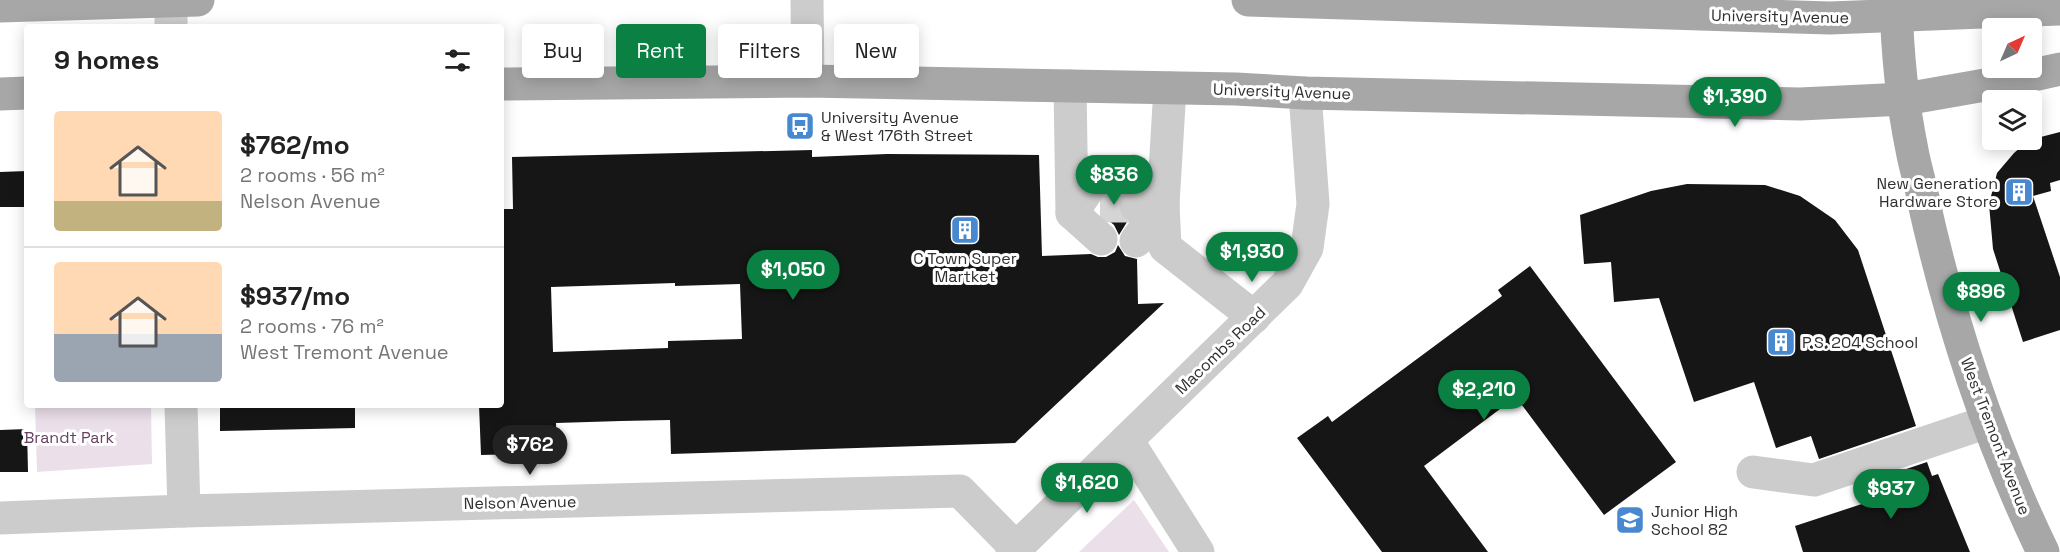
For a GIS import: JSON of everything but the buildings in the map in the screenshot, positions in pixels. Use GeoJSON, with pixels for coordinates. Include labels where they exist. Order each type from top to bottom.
{"type":"FeatureCollection","features":[{"type":"Feature","properties":{"kind":"main road","name":"University Avenue"},"geometry":{"type":"LineString","coordinates":[[1248,0],[1821,18],[1897,8],[2060,9]]}},
{"type":"Feature","properties":{"kind":"main road"},"geometry":{"type":"LineString","coordinates":[[0,6],[180,9]]}},
{"type":"Feature","properties":{"kind":"main road","name":"West Tremont Avenue"},"geometry":{"type":"LineString","coordinates":[[1897,8],[1912,150],[1950,308],[1987,422],[2019,502],[2043,552]]}},
{"type":"Feature","properties":{"kind":"main road","name":"University Avenue"},"geometry":{"type":"LineString","coordinates":[[504,84],[808,81],[1800,104],[1905,99],[2060,69]]}},
{"type":"Feature","properties":{"kind":"main road"},"geometry":{"type":"LineString","coordinates":[[0,94],[24,93]]}},
{"type":"Feature","properties":{"kind":"street"},"geometry":{"type":"LineString","coordinates":[[807,0],[808,81]]}},
{"type":"Feature","properties":{"kind":"street"},"geometry":{"type":"LineString","coordinates":[[1070,86],[1086,209],[1101,239]]}},
{"type":"Feature","properties":{"kind":"street"},"geometry":{"type":"LineString","coordinates":[[1137,241],[1149,205],[1170,88]]}},
{"type":"Feature","properties":{"kind":"street","name":"Macombs Road"},"geometry":{"type":"LineString","coordinates":[[1014,550],[1287,284],[1307,248],[1313,204],[1305,93]]}},
{"type":"Feature","properties":{"kind":"street"},"geometry":{"type":"LineString","coordinates":[[1134,171],[1165,247],[1254,317]]}},
{"type":"Feature","properties":{"kind":"street"},"geometry":{"type":"LineString","coordinates":[[1086,209],[1099,173]]}},
{"type":"Feature","properties":{"kind":"street"},"geometry":{"type":"LineString","coordinates":[[181,408],[184,511]]}},
{"type":"Feature","properties":{"kind":"street"},"geometry":{"type":"LineString","coordinates":[[1753,472],[1814,480],[1987,422]]}},
{"type":"Feature","properties":{"kind":"street"},"geometry":{"type":"LineString","coordinates":[[1126,440],[1198,552]]}},
{"type":"Feature","properties":{"kind":"street","name":"Nelson Avenue"},"geometry":{"type":"LineString","coordinates":[[0,518],[184,511],[960,491],[1014,550]]}},
{"type":"Feature","properties":{"kind":"green space","name":"Brandt Park"},"geometry":{"type":"Polygon","coordinates":[[[35,408],[151,408],[152,464],[37,472],[35,408]]]}},
{"type":"Feature","properties":{"kind":"green space"},"geometry":{"type":"Polygon","coordinates":[[[1134,500],[1169,552],[1079,552],[1134,500]]]}},
{"type":"Feature","properties":{"kind":"tunnel"},"geometry":{"type":"LineString","coordinates":[[1100,206],[1136,206]]}},
{"type":"Feature","properties":{"kind":"place","name":"University Avenue & West 176th Street"},"geometry":{"type":"Point","coordinates":[800,126]}},
{"type":"Feature","properties":{"kind":"place","name":"New Generation Hardware Store"},"geometry":{"type":"Point","coordinates":[2019,192]}},
{"type":"Feature","properties":{"kind":"place","name":"C Town Super Martket"},"geometry":{"type":"Point","coordinates":[965,230]}},
{"type":"Feature","properties":{"kind":"place","name":"P.S. 204 School"},"geometry":{"type":"Point","coordinates":[1781,342]}},
{"type":"Feature","properties":{"kind":"place","name":"Junior High School 82"},"geometry":{"type":"Point","coordinates":[1630,520]}}]}
